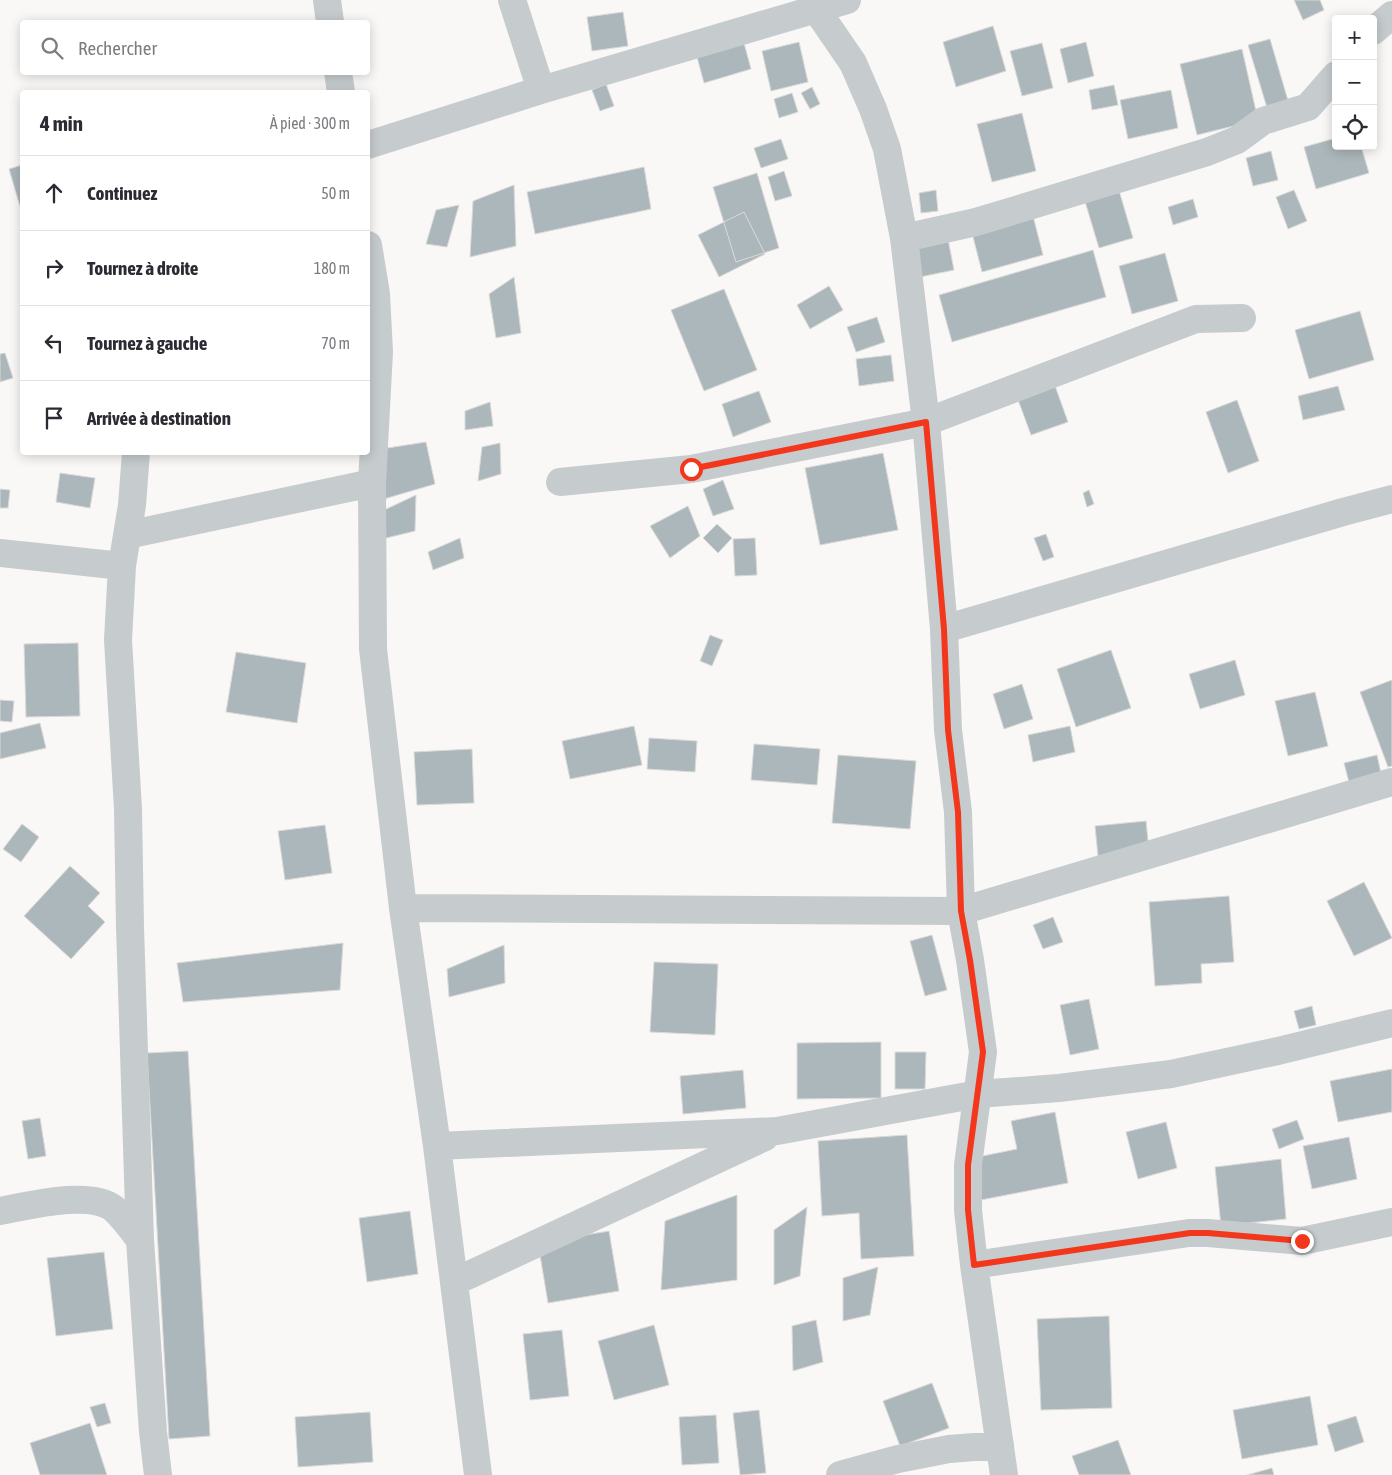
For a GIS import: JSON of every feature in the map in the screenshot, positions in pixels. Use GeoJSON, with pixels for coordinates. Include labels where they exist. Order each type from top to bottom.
{"type":"FeatureCollection","features":[{"type":"Feature","properties":{"kind":"street"},"geometry":{"type":"LineString","coordinates":[[327,0],[330,20]]}},
{"type":"Feature","properties":{"kind":"street"},"geometry":{"type":"LineString","coordinates":[[512,0],[541,90]]}},
{"type":"Feature","properties":{"kind":"street"},"geometry":{"type":"LineString","coordinates":[[370,143],[541,90],[848,0]]}},
{"type":"Feature","properties":{"kind":"street"},"geometry":{"type":"LineString","coordinates":[[816,9],[853,64],[873,109],[887,149],[904,238],[926,422],[944,629],[948,730],[958,812],[961,911],[983,1052],[968,1165],[968,1210],[1004,1475]]}},
{"type":"Feature","properties":{"kind":"street"},"geometry":{"type":"LineString","coordinates":[[1377,27],[1392,14]]}},
{"type":"Feature","properties":{"kind":"street"},"geometry":{"type":"LineString","coordinates":[[338,75],[341,90]]}},
{"type":"Feature","properties":{"kind":"street"},"geometry":{"type":"LineString","coordinates":[[904,238],[976,222],[1207,152],[1237,140],[1263,121],[1308,107],[1332,80]]}},
{"type":"Feature","properties":{"kind":"street"},"geometry":{"type":"LineString","coordinates":[[370,257],[376,294],[379,352],[372,483],[373,649],[403,908],[437,1146],[478,1475]]}},
{"type":"Feature","properties":{"kind":"street"},"geometry":{"type":"LineString","coordinates":[[560,482],[691,469],[926,422],[1196,319],[1242,318]]}},
{"type":"Feature","properties":{"kind":"street"},"geometry":{"type":"LineString","coordinates":[[136,455],[132,505],[122,566],[118,640],[128,810],[140,1240],[152,1432],[158,1475]]}},
{"type":"Feature","properties":{"kind":"street"},"geometry":{"type":"LineString","coordinates":[[127,535],[372,483]]}},
{"type":"Feature","properties":{"kind":"street"},"geometry":{"type":"LineString","coordinates":[[944,629],[1334,514],[1392,499]]}},
{"type":"Feature","properties":{"kind":"street"},"geometry":{"type":"LineString","coordinates":[[0,553],[122,566]]}},
{"type":"Feature","properties":{"kind":"street"},"geometry":{"type":"LineString","coordinates":[[403,908],[961,911],[1392,782]]}},
{"type":"Feature","properties":{"kind":"street"},"geometry":{"type":"LineString","coordinates":[[437,1146],[777,1131],[978,1094],[1059,1088],[1171,1074],[1278,1051],[1392,1023]]}},
{"type":"Feature","properties":{"kind":"street"},"geometry":{"type":"LineString","coordinates":[[454,1282],[777,1131]]}},
{"type":"Feature","properties":{"kind":"street"},"geometry":{"type":"LineString","coordinates":[[0,1210],[72,1199],[98,1200],[112,1208],[140,1240]]}},
{"type":"Feature","properties":{"kind":"street"},"geometry":{"type":"LineString","coordinates":[[974,1265],[1190,1233],[1302,1241],[1392,1222]]}},
{"type":"Feature","properties":{"kind":"street"},"geometry":{"type":"LineString","coordinates":[[840,1475],[898,1459],[949,1449],[1000,1444]]}},
{"type":"Feature","properties":{"kind":"building"},"geometry":{"type":"Polygon","coordinates":[[[1294,0],[1320,0],[1324,10],[1303,20],[1294,0]]]}},
{"type":"Feature","properties":{"kind":"building"},"geometry":{"type":"Polygon","coordinates":[[[623,12],[628,46],[592,51],[587,17],[623,12]]]}},
{"type":"Feature","properties":{"kind":"building"},"geometry":{"type":"Polygon","coordinates":[[[993,26],[1006,71],[956,87],[943,42],[993,26]]]}},
{"type":"Feature","properties":{"kind":"building"},"geometry":{"type":"Polygon","coordinates":[[[1270,39],[1289,104],[1268,111],[1248,45],[1270,39]]]}},
{"type":"Feature","properties":{"kind":"building"},"geometry":{"type":"Polygon","coordinates":[[[799,42],[808,82],[771,91],[762,51],[799,42]]]}},
{"type":"Feature","properties":{"kind":"building"},"geometry":{"type":"Polygon","coordinates":[[[1086,42],[1094,76],[1068,83],[1060,49],[1086,42]]]}},
{"type":"Feature","properties":{"kind":"building"},"geometry":{"type":"Polygon","coordinates":[[[744,43],[751,69],[704,83],[697,57],[744,43]]]}},
{"type":"Feature","properties":{"kind":"building"},"geometry":{"type":"Polygon","coordinates":[[[1042,43],[1053,88],[1022,96],[1010,51],[1042,43]]]}},
{"type":"Feature","properties":{"kind":"building"},"geometry":{"type":"Polygon","coordinates":[[[1242,49],[1258,120],[1197,135],[1180,64],[1242,49]]]}},
{"type":"Feature","properties":{"kind":"building"},"geometry":{"type":"Polygon","coordinates":[[[606,84],[614,106],[600,111],[592,90],[606,84]]]}},
{"type":"Feature","properties":{"kind":"building"},"geometry":{"type":"Polygon","coordinates":[[[1114,85],[1118,105],[1092,110],[1089,90],[1114,85]]]}},
{"type":"Feature","properties":{"kind":"building"},"geometry":{"type":"Polygon","coordinates":[[[812,87],[820,104],[810,109],[801,93],[812,87]]]}},
{"type":"Feature","properties":{"kind":"building"},"geometry":{"type":"Polygon","coordinates":[[[1171,90],[1178,128],[1128,139],[1120,100],[1171,90]]]}},
{"type":"Feature","properties":{"kind":"building"},"geometry":{"type":"Polygon","coordinates":[[[792,93],[798,112],[779,118],[774,99],[792,93]]]}},
{"type":"Feature","properties":{"kind":"building"},"geometry":{"type":"Polygon","coordinates":[[[1022,113],[1036,171],[992,182],[977,124],[1022,113]]]}},
{"type":"Feature","properties":{"kind":"building"},"geometry":{"type":"Polygon","coordinates":[[[781,139],[788,159],[761,168],[754,148],[781,139]]]}},
{"type":"Feature","properties":{"kind":"building"},"geometry":{"type":"Polygon","coordinates":[[[1332,139],[1332,150],[1362,150],[1369,173],[1316,189],[1304,147],[1332,139]]]}},
{"type":"Feature","properties":{"kind":"building"},"geometry":{"type":"Polygon","coordinates":[[[1271,151],[1278,180],[1253,186],[1246,158],[1271,151]]]}},
{"type":"Feature","properties":{"kind":"building"},"geometry":{"type":"Polygon","coordinates":[[[20,166],[20,206],[9,169],[20,166]]]}},
{"type":"Feature","properties":{"kind":"building"},"geometry":{"type":"Polygon","coordinates":[[[644,167],[651,209],[535,234],[527,192],[644,167]]]}},
{"type":"Feature","properties":{"kind":"building"},"geometry":{"type":"Polygon","coordinates":[[[784,171],[792,196],[775,201],[768,177],[784,171]]]}},
{"type":"Feature","properties":{"kind":"building"},"geometry":{"type":"Polygon","coordinates":[[[757,173],[779,248],[736,262],[713,187],[757,173]]]}},
{"type":"Feature","properties":{"kind":"building"},"geometry":{"type":"Polygon","coordinates":[[[514,185],[516,246],[470,257],[473,201],[514,185]]]}},
{"type":"Feature","properties":{"kind":"building"},"geometry":{"type":"Polygon","coordinates":[[[1118,187],[1133,238],[1099,248],[1084,198],[1118,187]]]}},
{"type":"Feature","properties":{"kind":"building"},"geometry":{"type":"Polygon","coordinates":[[[936,190],[938,211],[921,213],[919,193],[936,190]]]}},
{"type":"Feature","properties":{"kind":"building"},"geometry":{"type":"Polygon","coordinates":[[[1294,190],[1307,221],[1288,229],[1276,197],[1294,190]]]}},
{"type":"Feature","properties":{"kind":"building"},"geometry":{"type":"Polygon","coordinates":[[[1193,199],[1198,217],[1173,225],[1168,207],[1193,199]]]}},
{"type":"Feature","properties":{"kind":"building"},"geometry":{"type":"Polygon","coordinates":[[[459,205],[447,247],[426,244],[436,210],[459,205]]]}},
{"type":"Feature","properties":{"kind":"building"},"geometry":{"type":"Polygon","coordinates":[[[744,212],[765,254],[719,277],[698,235],[744,212]]]}},
{"type":"Feature","properties":{"kind":"building"},"geometry":{"type":"Polygon","coordinates":[[[1032,212],[1043,255],[982,272],[971,229],[1032,212]]]}},
{"type":"Feature","properties":{"kind":"building"},"geometry":{"type":"Polygon","coordinates":[[[947,234],[954,270],[920,277],[913,241],[947,234]]]}},
{"type":"Feature","properties":{"kind":"building"},"geometry":{"type":"Polygon","coordinates":[[[1093,250],[1106,297],[952,342],[939,295],[1093,250]]]}},
{"type":"Feature","properties":{"kind":"building"},"geometry":{"type":"Polygon","coordinates":[[[1165,253],[1178,301],[1132,314],[1119,266],[1165,253]]]}},
{"type":"Feature","properties":{"kind":"building"},"geometry":{"type":"Polygon","coordinates":[[[514,277],[521,333],[496,338],[489,294],[514,277]]]}},
{"type":"Feature","properties":{"kind":"building"},"geometry":{"type":"Polygon","coordinates":[[[829,286],[843,310],[810,329],[797,305],[829,286]]]}},
{"type":"Feature","properties":{"kind":"building"},"geometry":{"type":"Polygon","coordinates":[[[724,289],[757,370],[704,391],[671,310],[724,289]]]}},
{"type":"Feature","properties":{"kind":"building"},"geometry":{"type":"Polygon","coordinates":[[[1360,311],[1374,360],[1309,379],[1295,330],[1360,311]]]}},
{"type":"Feature","properties":{"kind":"building"},"geometry":{"type":"Polygon","coordinates":[[[877,317],[885,342],[856,352],[847,327],[877,317]]]}},
{"type":"Feature","properties":{"kind":"building"},"geometry":{"type":"Polygon","coordinates":[[[5,353],[13,378],[0,382],[0,354],[5,353]]]}},
{"type":"Feature","properties":{"kind":"building"},"geometry":{"type":"Polygon","coordinates":[[[891,355],[894,381],[859,386],[856,359],[891,355]]]}},
{"type":"Feature","properties":{"kind":"building"},"geometry":{"type":"Polygon","coordinates":[[[1054,383],[1068,422],[1031,435],[1017,397],[1054,383]]]}},
{"type":"Feature","properties":{"kind":"building"},"geometry":{"type":"Polygon","coordinates":[[[1338,386],[1345,410],[1303,420],[1298,396],[1338,386]]]}},
{"type":"Feature","properties":{"kind":"building"},"geometry":{"type":"Polygon","coordinates":[[[759,391],[771,422],[733,437],[722,404],[759,391]]]}},
{"type":"Feature","properties":{"kind":"building"},"geometry":{"type":"Polygon","coordinates":[[[1237,400],[1259,461],[1228,473],[1206,412],[1237,400]]]}},
{"type":"Feature","properties":{"kind":"building"},"geometry":{"type":"Polygon","coordinates":[[[490,402],[493,426],[465,430],[465,411],[490,402]]]}},
{"type":"Feature","properties":{"kind":"building"},"geometry":{"type":"Polygon","coordinates":[[[426,442],[435,484],[384,499],[381,449],[426,442]]]}},
{"type":"Feature","properties":{"kind":"building"},"geometry":{"type":"Polygon","coordinates":[[[500,443],[501,474],[478,481],[482,447],[500,443]]]}},
{"type":"Feature","properties":{"kind":"building"},"geometry":{"type":"Polygon","coordinates":[[[883,453],[898,530],[820,545],[805,468],[883,453]]]}},
{"type":"Feature","properties":{"kind":"building"},"geometry":{"type":"Polygon","coordinates":[[[60,473],[95,478],[90,508],[56,502],[60,473]]]}},
{"type":"Feature","properties":{"kind":"building"},"geometry":{"type":"Polygon","coordinates":[[[723,480],[734,509],[713,516],[703,489],[723,480]]]}},
{"type":"Feature","properties":{"kind":"building"},"geometry":{"type":"Polygon","coordinates":[[[0,489],[10,490],[8,508],[0,508],[0,489]]]}},
{"type":"Feature","properties":{"kind":"building"},"geometry":{"type":"Polygon","coordinates":[[[1089,490],[1094,504],[1087,507],[1083,493],[1089,490]]]}},
{"type":"Feature","properties":{"kind":"building"},"geometry":{"type":"Polygon","coordinates":[[[416,495],[415,531],[378,540],[380,512],[416,495]]]}},
{"type":"Feature","properties":{"kind":"building"},"geometry":{"type":"Polygon","coordinates":[[[688,506],[700,536],[670,558],[650,526],[688,506]]]}},
{"type":"Feature","properties":{"kind":"building"},"geometry":{"type":"Polygon","coordinates":[[[717,524],[732,538],[718,553],[703,538],[717,524]]]}},
{"type":"Feature","properties":{"kind":"building"},"geometry":{"type":"Polygon","coordinates":[[[1046,534],[1054,557],[1043,561],[1034,538],[1046,534]]]}},
{"type":"Feature","properties":{"kind":"building"},"geometry":{"type":"Polygon","coordinates":[[[460,538],[464,558],[433,570],[428,552],[460,538]]]}},
{"type":"Feature","properties":{"kind":"building"},"geometry":{"type":"Polygon","coordinates":[[[755,538],[757,575],[735,576],[733,539],[755,538]]]}},
{"type":"Feature","properties":{"kind":"building"},"geometry":{"type":"Polygon","coordinates":[[[710,635],[723,640],[712,666],[700,661],[710,635]]]}},
{"type":"Feature","properties":{"kind":"building"},"geometry":{"type":"Polygon","coordinates":[[[78,643],[80,716],[26,717],[24,644],[78,643]]]}},
{"type":"Feature","properties":{"kind":"building"},"geometry":{"type":"Polygon","coordinates":[[[1111,650],[1131,708],[1076,727],[1057,669],[1111,650]]]}},
{"type":"Feature","properties":{"kind":"building"},"geometry":{"type":"Polygon","coordinates":[[[236,652],[306,663],[297,723],[226,712],[236,652]]]}},
{"type":"Feature","properties":{"kind":"building"},"geometry":{"type":"Polygon","coordinates":[[[1235,660],[1245,695],[1200,709],[1189,674],[1235,660]]]}},
{"type":"Feature","properties":{"kind":"building"},"geometry":{"type":"Polygon","coordinates":[[[1392,680],[1392,766],[1388,767],[1360,692],[1392,680]]]}},
{"type":"Feature","properties":{"kind":"building"},"geometry":{"type":"Polygon","coordinates":[[[1022,684],[1033,719],[1004,729],[993,694],[1022,684]]]}},
{"type":"Feature","properties":{"kind":"building"},"geometry":{"type":"Polygon","coordinates":[[[1315,692],[1328,746],[1288,756],[1275,701],[1315,692]]]}},
{"type":"Feature","properties":{"kind":"building"},"geometry":{"type":"Polygon","coordinates":[[[0,700],[14,701],[12,722],[0,721],[0,700]]]}},
{"type":"Feature","properties":{"kind":"building"},"geometry":{"type":"Polygon","coordinates":[[[40,723],[46,748],[0,759],[0,733],[40,723]]]}},
{"type":"Feature","properties":{"kind":"building"},"geometry":{"type":"Polygon","coordinates":[[[634,726],[642,765],[570,779],[562,741],[634,726]]]}},
{"type":"Feature","properties":{"kind":"building"},"geometry":{"type":"Polygon","coordinates":[[[1070,726],[1075,752],[1033,762],[1028,735],[1070,726]]]}},
{"type":"Feature","properties":{"kind":"building"},"geometry":{"type":"Polygon","coordinates":[[[649,738],[697,741],[695,772],[647,769],[649,738]]]}},
{"type":"Feature","properties":{"kind":"building"},"geometry":{"type":"Polygon","coordinates":[[[754,744],[820,749],[817,785],[751,780],[754,744]]]}},
{"type":"Feature","properties":{"kind":"building"},"geometry":{"type":"Polygon","coordinates":[[[472,749],[474,803],[417,805],[414,752],[472,749]]]}},
{"type":"Feature","properties":{"kind":"building"},"geometry":{"type":"Polygon","coordinates":[[[838,755],[916,761],[910,829],[832,823],[838,755]]]}},
{"type":"Feature","properties":{"kind":"building"},"geometry":{"type":"Polygon","coordinates":[[[1377,755],[1382,778],[1350,786],[1344,763],[1377,755]]]}},
{"type":"Feature","properties":{"kind":"building"},"geometry":{"type":"Polygon","coordinates":[[[1146,821],[1149,851],[1098,856],[1095,826],[1146,821]]]}},
{"type":"Feature","properties":{"kind":"building"},"geometry":{"type":"Polygon","coordinates":[[[22,824],[39,837],[21,862],[3,849],[22,824]]]}},
{"type":"Feature","properties":{"kind":"building"},"geometry":{"type":"Polygon","coordinates":[[[325,825],[332,873],[285,880],[278,831],[325,825]]]}},
{"type":"Feature","properties":{"kind":"building"},"geometry":{"type":"Polygon","coordinates":[[[70,866],[100,893],[88,906],[105,922],[71,959],[24,916],[70,866]]]}},
{"type":"Feature","properties":{"kind":"building"},"geometry":{"type":"Polygon","coordinates":[[[1364,882],[1392,938],[1354,956],[1327,901],[1364,882]]]}},
{"type":"Feature","properties":{"kind":"building"},"geometry":{"type":"Polygon","coordinates":[[[1229,896],[1234,962],[1201,964],[1202,983],[1155,986],[1149,902],[1229,896]]]}},
{"type":"Feature","properties":{"kind":"building"},"geometry":{"type":"Polygon","coordinates":[[[1053,917],[1063,942],[1043,949],[1033,925],[1053,917]]]}},
{"type":"Feature","properties":{"kind":"building"},"geometry":{"type":"Polygon","coordinates":[[[932,935],[947,990],[925,996],[910,941],[932,935]]]}},
{"type":"Feature","properties":{"kind":"building"},"geometry":{"type":"Polygon","coordinates":[[[343,943],[340,990],[183,1002],[177,963],[343,943]]]}},
{"type":"Feature","properties":{"kind":"building"},"geometry":{"type":"Polygon","coordinates":[[[504,945],[505,983],[449,997],[447,969],[504,945]]]}},
{"type":"Feature","properties":{"kind":"building"},"geometry":{"type":"Polygon","coordinates":[[[654,962],[718,964],[715,1035],[650,1032],[654,962]]]}},
{"type":"Feature","properties":{"kind":"building"},"geometry":{"type":"Polygon","coordinates":[[[1089,999],[1099,1049],[1070,1055],[1060,1005],[1089,999]]]}},
{"type":"Feature","properties":{"kind":"building"},"geometry":{"type":"Polygon","coordinates":[[[1312,1006],[1316,1025],[1299,1029],[1294,1011],[1312,1006]]]}},
{"type":"Feature","properties":{"kind":"building"},"geometry":{"type":"Polygon","coordinates":[[[881,1042],[881,1098],[797,1099],[797,1043],[881,1042]]]}},
{"type":"Feature","properties":{"kind":"building"},"geometry":{"type":"Polygon","coordinates":[[[188,1051],[210,1436],[169,1439],[147,1053],[188,1051]]]}},
{"type":"Feature","properties":{"kind":"building"},"geometry":{"type":"Polygon","coordinates":[[[895,1052],[926,1052],[925,1089],[895,1089],[895,1052]]]}},
{"type":"Feature","properties":{"kind":"building"},"geometry":{"type":"Polygon","coordinates":[[[1392,1069],[1392,1112],[1338,1122],[1330,1081],[1392,1069]]]}},
{"type":"Feature","properties":{"kind":"building"},"geometry":{"type":"Polygon","coordinates":[[[743,1070],[746,1108],[683,1114],[680,1076],[743,1070]]]}},
{"type":"Feature","properties":{"kind":"building"},"geometry":{"type":"Polygon","coordinates":[[[1055,1112],[1068,1183],[981,1200],[973,1158],[1017,1149],[1011,1121],[1055,1112]]]}},
{"type":"Feature","properties":{"kind":"building"},"geometry":{"type":"Polygon","coordinates":[[[40,1118],[46,1156],[28,1159],[22,1121],[40,1118]]]}},
{"type":"Feature","properties":{"kind":"building"},"geometry":{"type":"Polygon","coordinates":[[[1297,1120],[1304,1139],[1279,1149],[1272,1129],[1297,1120]]]}},
{"type":"Feature","properties":{"kind":"building"},"geometry":{"type":"Polygon","coordinates":[[[1166,1122],[1177,1168],[1138,1179],[1126,1132],[1166,1122]]]}},
{"type":"Feature","properties":{"kind":"building"},"geometry":{"type":"Polygon","coordinates":[[[907,1135],[914,1256],[861,1259],[859,1213],[822,1216],[818,1141],[907,1135]]]}},
{"type":"Feature","properties":{"kind":"building"},"geometry":{"type":"Polygon","coordinates":[[[1349,1137],[1357,1179],[1312,1189],[1303,1146],[1349,1137]]]}},
{"type":"Feature","properties":{"kind":"building"},"geometry":{"type":"Polygon","coordinates":[[[1281,1159],[1286,1219],[1221,1226],[1215,1167],[1281,1159]]]}},
{"type":"Feature","properties":{"kind":"building"},"geometry":{"type":"Polygon","coordinates":[[[737,1195],[737,1280],[661,1290],[665,1221],[737,1195]]]}},
{"type":"Feature","properties":{"kind":"building"},"geometry":{"type":"Polygon","coordinates":[[[807,1207],[800,1276],[774,1285],[774,1230],[807,1207]]]}},
{"type":"Feature","properties":{"kind":"building"},"geometry":{"type":"Polygon","coordinates":[[[410,1211],[418,1274],[367,1282],[359,1218],[410,1211]]]}},
{"type":"Feature","properties":{"kind":"building"},"geometry":{"type":"Polygon","coordinates":[[[609,1231],[619,1291],[548,1303],[538,1243],[609,1231]]]}},
{"type":"Feature","properties":{"kind":"building"},"geometry":{"type":"Polygon","coordinates":[[[104,1252],[113,1329],[56,1336],[47,1258],[104,1252]]]}},
{"type":"Feature","properties":{"kind":"building"},"geometry":{"type":"Polygon","coordinates":[[[878,1267],[870,1315],[843,1321],[843,1278],[878,1267]]]}},
{"type":"Feature","properties":{"kind":"building"},"geometry":{"type":"Polygon","coordinates":[[[1109,1316],[1112,1408],[1041,1410],[1037,1319],[1109,1316]]]}},
{"type":"Feature","properties":{"kind":"building"},"geometry":{"type":"Polygon","coordinates":[[[816,1320],[823,1362],[793,1371],[792,1326],[816,1320]]]}},
{"type":"Feature","properties":{"kind":"building"},"geometry":{"type":"Polygon","coordinates":[[[654,1325],[669,1385],[614,1400],[598,1341],[654,1325]]]}},
{"type":"Feature","properties":{"kind":"building"},"geometry":{"type":"Polygon","coordinates":[[[562,1330],[569,1396],[530,1400],[523,1334],[562,1330]]]}},
{"type":"Feature","properties":{"kind":"building"},"geometry":{"type":"Polygon","coordinates":[[[932,1383],[949,1428],[900,1446],[883,1401],[932,1383]]]}},
{"type":"Feature","properties":{"kind":"building"},"geometry":{"type":"Polygon","coordinates":[[[1310,1396],[1318,1445],[1242,1459],[1233,1410],[1310,1396]]]}},
{"type":"Feature","properties":{"kind":"building"},"geometry":{"type":"Polygon","coordinates":[[[105,1403],[111,1423],[97,1427],[90,1407],[105,1403]]]}},
{"type":"Feature","properties":{"kind":"building"},"geometry":{"type":"Polygon","coordinates":[[[759,1410],[766,1473],[740,1475],[733,1413],[759,1410]]]}},
{"type":"Feature","properties":{"kind":"building"},"geometry":{"type":"Polygon","coordinates":[[[370,1412],[373,1462],[298,1467],[295,1417],[370,1412]]]}},
{"type":"Feature","properties":{"kind":"building"},"geometry":{"type":"Polygon","coordinates":[[[716,1415],[719,1463],[682,1465],[679,1417],[716,1415]]]}},
{"type":"Feature","properties":{"kind":"building"},"geometry":{"type":"Polygon","coordinates":[[[1356,1416],[1364,1442],[1335,1452],[1327,1425],[1356,1416]]]}},
{"type":"Feature","properties":{"kind":"building"},"geometry":{"type":"Polygon","coordinates":[[[90,1423],[107,1475],[40,1475],[30,1443],[90,1423]]]}},
{"type":"Feature","properties":{"kind":"building"},"geometry":{"type":"Polygon","coordinates":[[[1118,1440],[1131,1475],[1079,1475],[1072,1456],[1118,1440]]]}},
{"type":"Feature","properties":{"kind":"building"},"geometry":{"type":"Polygon","coordinates":[[[1272,1468],[1274,1475],[1247,1475],[1272,1468]]]}},
{"type":"Feature","properties":{"kind":"route"},"geometry":{"type":"LineString","coordinates":[[691,469],[926,422],[944,629],[948,730],[958,812],[961,911],[983,1052],[968,1165],[968,1210],[974,1265],[1190,1233],[1302,1241]]}}]}
